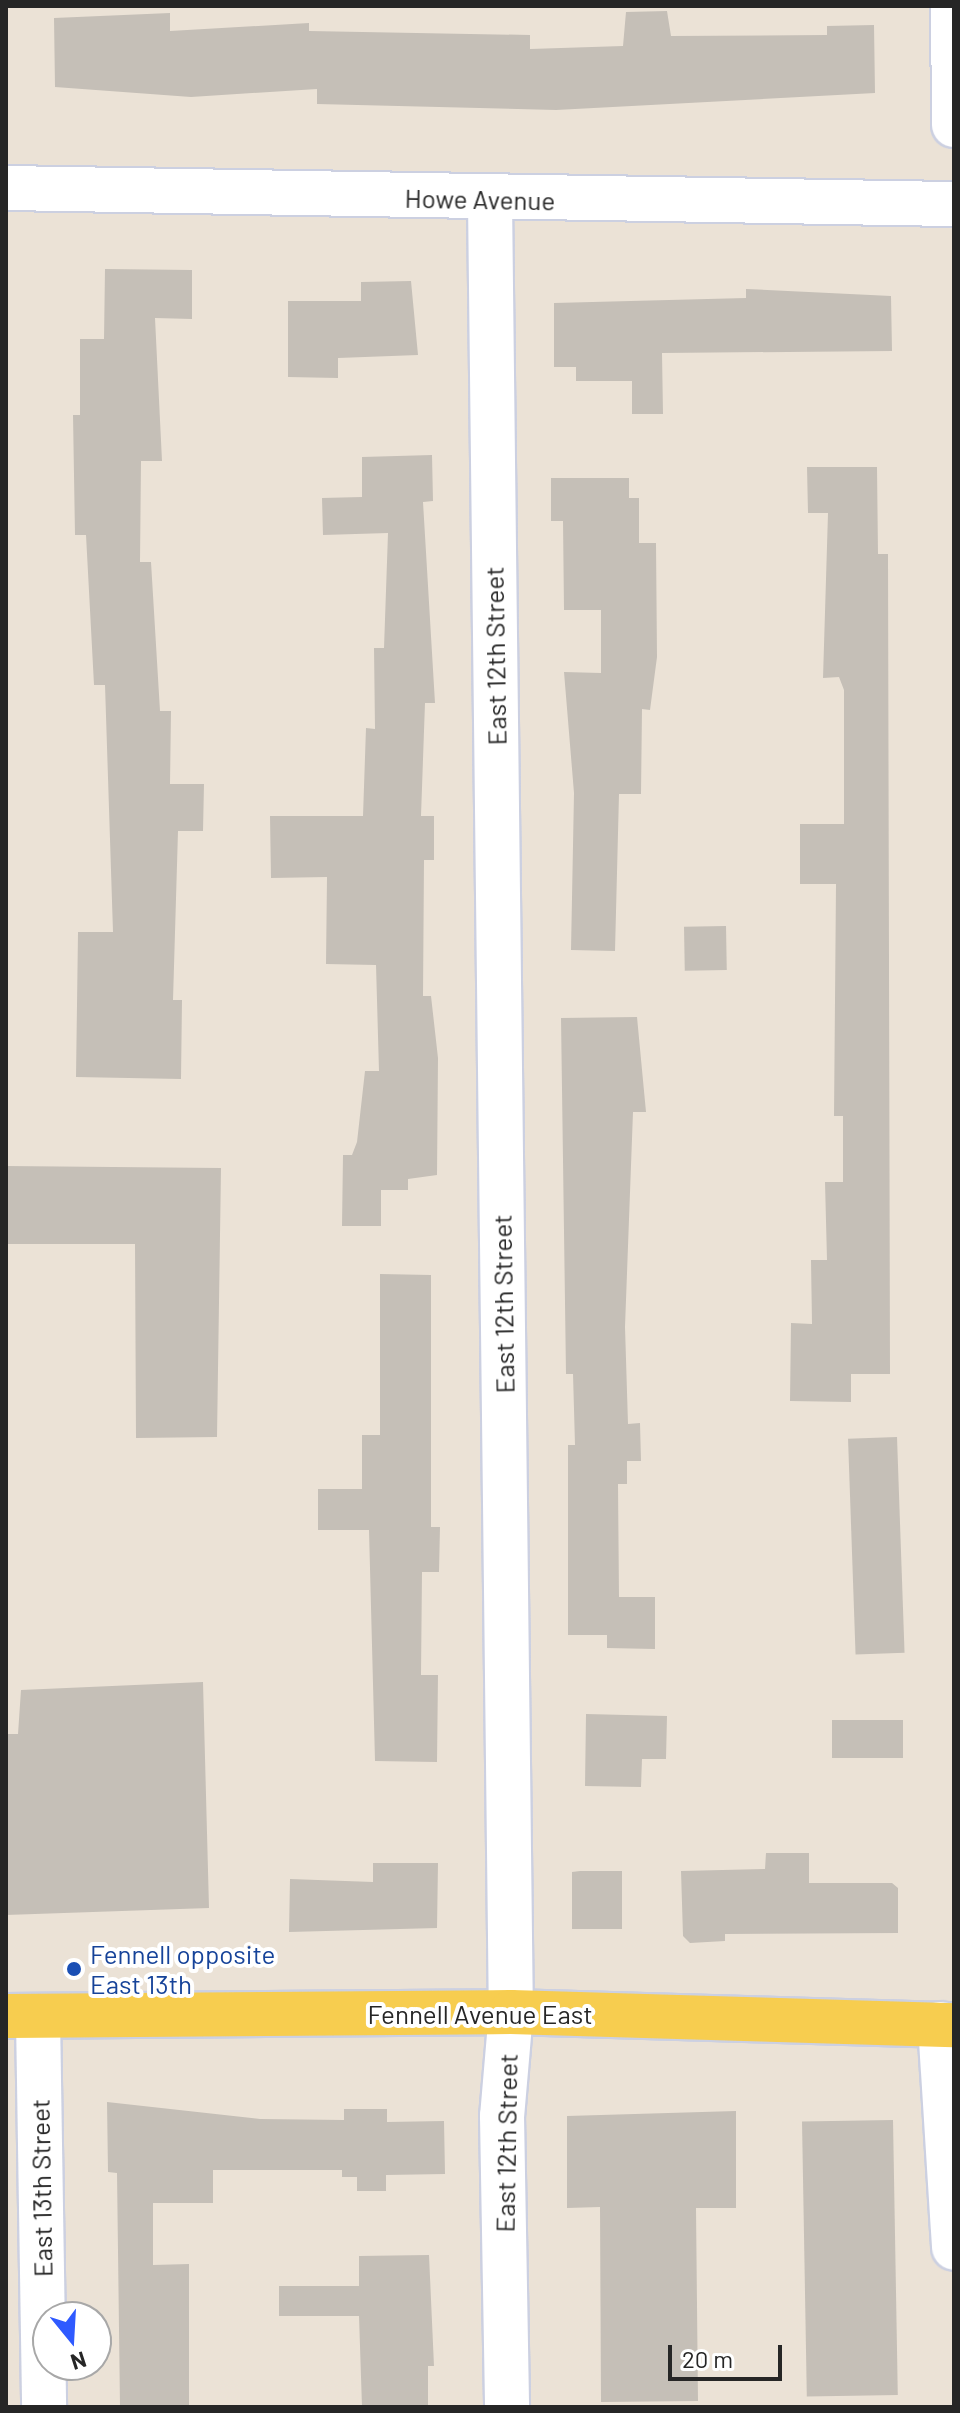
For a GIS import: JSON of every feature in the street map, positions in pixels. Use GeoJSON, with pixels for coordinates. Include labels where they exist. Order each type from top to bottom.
{"type":"FeatureCollection","features":[{"type":"Feature","properties":{"kind":"main road","name":"Fennell Avenue East"},"geometry":{"type":"LineString","coordinates":[[22,2017],[511,2012],[947,2024]]}},
{"type":"Feature","properties":{"kind":"street"},"geometry":{"type":"LineString","coordinates":[[953,6],[954,125]]}},
{"type":"Feature","properties":{"kind":"street","name":"Howe Avenue"},"geometry":{"type":"LineString","coordinates":[[6,188],[490,200],[954,204]]}},
{"type":"Feature","properties":{"kind":"street","name":"East 12th Street"},"geometry":{"type":"LineString","coordinates":[[490,200],[511,2012],[502,2116],[507,2407]]}},
{"type":"Feature","properties":{"kind":"street","name":"East 13th Street"},"geometry":{"type":"LineString","coordinates":[[22,2017],[44,2407]]}},
{"type":"Feature","properties":{"kind":"street"},"geometry":{"type":"LineString","coordinates":[[947,2024],[954,2248]]}},
{"type":"Feature","properties":{"kind":"building"},"geometry":{"type":"Polygon","coordinates":[[[667,11],[671,36],[827,35],[827,26],[874,25],[875,93],[556,110],[317,104],[317,89],[191,97],[55,87],[54,18],[170,13],[170,31],[309,23],[309,31],[530,35],[530,49],[623,46],[626,12],[667,11]]]}},
{"type":"Feature","properties":{"kind":"building"},"geometry":{"type":"Polygon","coordinates":[[[105,269],[192,270],[192,319],[155,318],[162,461],[141,461],[140,562],[151,562],[160,711],[171,711],[170,784],[204,784],[203,831],[178,831],[173,1000],[182,1000],[181,1079],[76,1077],[78,932],[113,932],[105,685],[94,685],[86,535],[75,535],[73,415],[80,415],[80,339],[104,339],[105,269]]]}},
{"type":"Feature","properties":{"kind":"building"},"geometry":{"type":"Polygon","coordinates":[[[411,281],[418,355],[338,358],[338,378],[288,377],[288,301],[361,301],[361,282],[411,281]]]}},
{"type":"Feature","properties":{"kind":"building"},"geometry":{"type":"Polygon","coordinates":[[[746,289],[891,296],[892,351],[662,353],[663,414],[632,414],[632,381],[576,381],[576,367],[554,367],[554,303],[746,298],[746,289]]]}},
{"type":"Feature","properties":{"kind":"building"},"geometry":{"type":"Polygon","coordinates":[[[432,455],[433,501],[423,502],[435,703],[425,703],[421,816],[434,816],[434,860],[424,860],[423,996],[431,996],[438,1058],[437,1175],[408,1179],[408,1190],[381,1190],[381,1226],[342,1226],[343,1155],[352,1155],[357,1142],[365,1071],[379,1071],[376,965],[326,964],[327,877],[271,878],[270,816],[363,816],[366,728],[375,729],[374,648],[384,648],[388,533],[323,535],[322,498],[362,497],[362,457],[432,455]]]}},
{"type":"Feature","properties":{"kind":"building"},"geometry":{"type":"Polygon","coordinates":[[[807,467],[877,467],[878,554],[888,554],[890,1374],[851,1374],[851,1402],[790,1401],[791,1323],[812,1324],[811,1260],[827,1260],[825,1182],[843,1182],[843,1116],[834,1116],[836,884],[800,884],[800,824],[844,824],[844,690],[839,677],[823,678],[828,513],[808,513],[807,467]]]}},
{"type":"Feature","properties":{"kind":"building"},"geometry":{"type":"Polygon","coordinates":[[[551,478],[629,478],[629,498],[639,498],[639,543],[656,543],[657,657],[650,710],[642,709],[641,794],[619,794],[615,951],[571,950],[574,793],[564,672],[601,673],[601,610],[564,610],[563,521],[551,521],[551,478]]]}},
{"type":"Feature","properties":{"kind":"building"},"geometry":{"type":"Polygon","coordinates":[[[726,926],[727,970],[685,971],[684,927],[726,926]]]}},
{"type":"Feature","properties":{"kind":"building"},"geometry":{"type":"Polygon","coordinates":[[[637,1017],[646,1112],[633,1112],[625,1327],[628,1424],[640,1423],[641,1461],[627,1461],[627,1484],[618,1484],[619,1597],[655,1597],[655,1649],[607,1648],[607,1635],[568,1635],[568,1445],[575,1445],[573,1374],[566,1374],[561,1018],[637,1017]]]}},
{"type":"Feature","properties":{"kind":"building"},"geometry":{"type":"Polygon","coordinates":[[[6,1166],[221,1168],[217,1437],[136,1438],[135,1244],[6,1244],[6,1166]]]}},
{"type":"Feature","properties":{"kind":"building"},"geometry":{"type":"Polygon","coordinates":[[[380,1274],[431,1275],[431,1527],[440,1527],[439,1572],[422,1572],[421,1675],[438,1675],[437,1762],[375,1761],[369,1530],[318,1530],[318,1489],[362,1489],[362,1435],[380,1435],[380,1274]]]}},
{"type":"Feature","properties":{"kind":"building"},"geometry":{"type":"Polygon","coordinates":[[[897,1437],[905,1653],[856,1655],[848,1439],[897,1437]]]}},
{"type":"Feature","properties":{"kind":"building"},"geometry":{"type":"Polygon","coordinates":[[[203,1682],[209,1908],[6,1915],[6,1734],[18,1734],[21,1690],[203,1682]]]}},
{"type":"Feature","properties":{"kind":"building"},"geometry":{"type":"Polygon","coordinates":[[[586,1714],[667,1716],[666,1759],[642,1759],[641,1787],[585,1786],[586,1714]]]}},
{"type":"Feature","properties":{"kind":"building"},"geometry":{"type":"Polygon","coordinates":[[[832,1720],[903,1720],[903,1758],[832,1758],[832,1720]]]}},
{"type":"Feature","properties":{"kind":"building"},"geometry":{"type":"Polygon","coordinates":[[[766,1853],[809,1853],[809,1883],[892,1883],[898,1888],[898,1933],[725,1934],[725,1941],[690,1943],[683,1936],[681,1871],[765,1869],[766,1853]]]}},
{"type":"Feature","properties":{"kind":"building"},"geometry":{"type":"Polygon","coordinates":[[[373,1863],[438,1863],[437,1928],[289,1932],[290,1879],[373,1882],[373,1863]]]}},
{"type":"Feature","properties":{"kind":"building"},"geometry":{"type":"Polygon","coordinates":[[[622,1871],[622,1929],[572,1929],[572,1872],[622,1871]]]}},
{"type":"Feature","properties":{"kind":"building"},"geometry":{"type":"Polygon","coordinates":[[[107,2102],[260,2119],[344,2120],[344,2109],[387,2109],[387,2122],[444,2121],[445,2174],[386,2175],[386,2191],[357,2191],[357,2177],[342,2177],[342,2170],[213,2170],[213,2203],[153,2203],[153,2265],[189,2264],[189,2407],[120,2407],[117,2173],[108,2172],[107,2102]]]}},
{"type":"Feature","properties":{"kind":"building"},"geometry":{"type":"Polygon","coordinates":[[[736,2111],[736,2208],[696,2208],[698,2401],[601,2402],[600,2207],[567,2208],[567,2116],[736,2111]]]}},
{"type":"Feature","properties":{"kind":"building"},"geometry":{"type":"Polygon","coordinates":[[[893,2120],[898,2395],[807,2397],[802,2122],[893,2120]]]}},
{"type":"Feature","properties":{"kind":"building"},"geometry":{"type":"Polygon","coordinates":[[[429,2255],[434,2366],[428,2366],[428,2407],[362,2407],[359,2316],[279,2316],[279,2286],[359,2286],[359,2256],[429,2255]]]}},
{"type":"Feature","properties":{"kind":"place","name":"Fennell opposite East 13th"},"geometry":{"type":"Point","coordinates":[74,1969]}}]}
